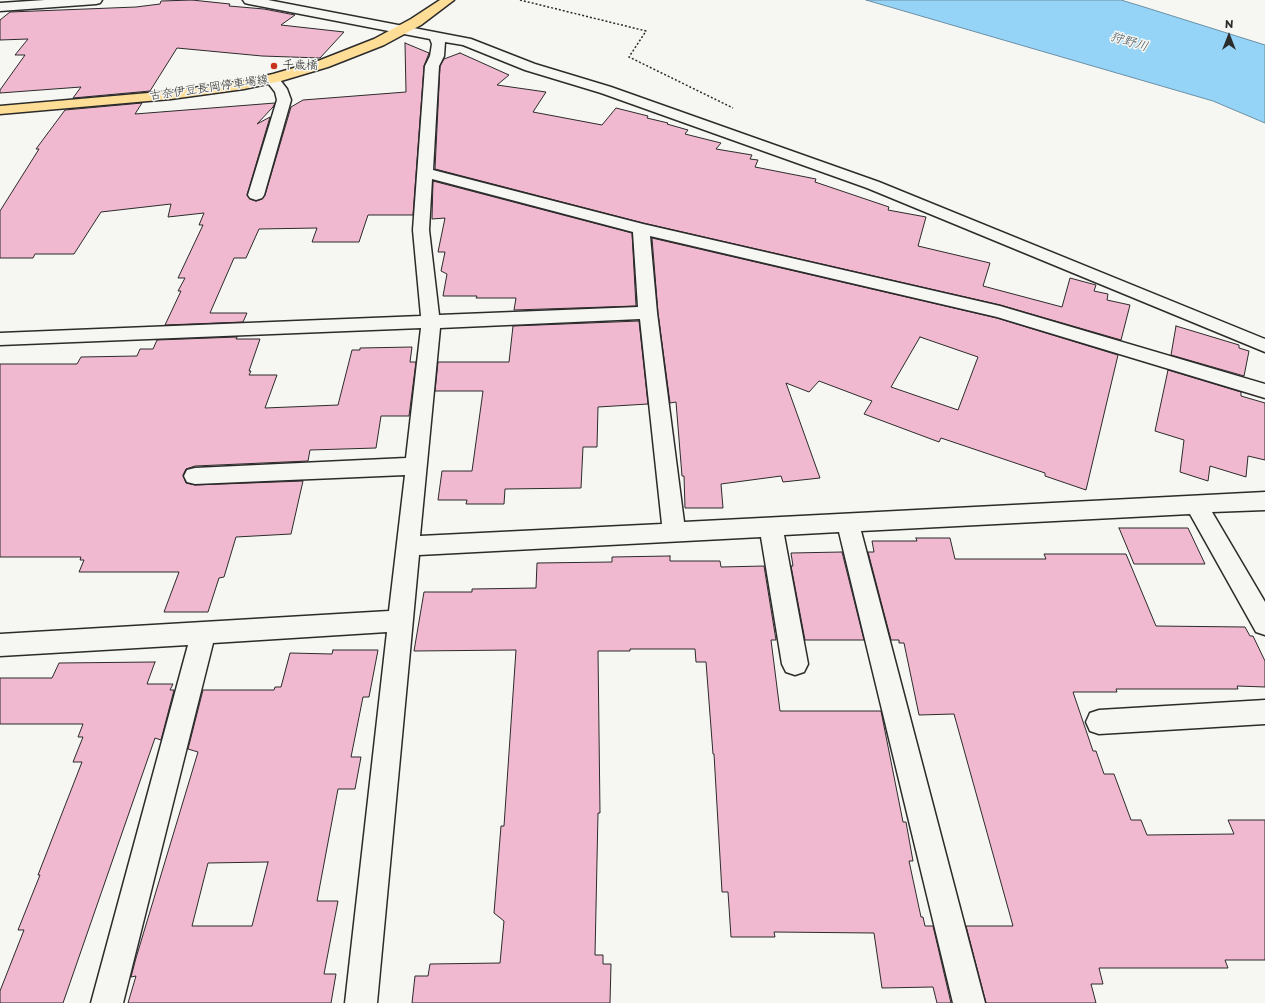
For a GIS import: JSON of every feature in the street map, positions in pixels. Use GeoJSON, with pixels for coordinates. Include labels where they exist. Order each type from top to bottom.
{"type":"FeatureCollection","features":[{"type":"Feature","properties":{"kind":"main road","name":"古奈伊豆長岡停車場線"},"geometry":{"type":"LineString","coordinates":[[0,110],[171,95],[204,91],[272,79],[323,64],[379,42],[428,15],[448,0]]}},
{"type":"Feature","properties":{"kind":"street"},"geometry":{"type":"LineString","coordinates":[[0,7],[96,0]]}},
{"type":"Feature","properties":{"kind":"street"},"geometry":{"type":"LineString","coordinates":[[248,0],[466,42],[530,68],[606,90],[873,185],[1265,346]]}},
{"type":"Feature","properties":{"kind":"street"},"geometry":{"type":"LineString","coordinates":[[361,1003],[431,322],[420,230],[426,173],[432,66],[437,56],[440,44],[436,35]]}},
{"type":"Feature","properties":{"kind":"street"},"geometry":{"type":"LineString","coordinates":[[256,196],[284,100],[282,92],[272,79]]}},
{"type":"Feature","properties":{"kind":"street"},"geometry":{"type":"LineString","coordinates":[[426,173],[641,229],[1000,312],[1265,391]]}},
{"type":"Feature","properties":{"kind":"street"},"geometry":{"type":"LineString","coordinates":[[641,229],[648,313],[674,532]]}},
{"type":"Feature","properties":{"kind":"street"},"geometry":{"type":"LineString","coordinates":[[0,339],[648,313]]}},
{"type":"Feature","properties":{"kind":"street"},"geometry":{"type":"LineString","coordinates":[[195,476],[417,466]]}},
{"type":"Feature","properties":{"kind":"street"},"geometry":{"type":"LineString","coordinates":[[408,546],[1265,501]]}},
{"type":"Feature","properties":{"kind":"street"},"geometry":{"type":"LineString","coordinates":[[1196,504],[1265,624]]}},
{"type":"Feature","properties":{"kind":"street"},"geometry":{"type":"LineString","coordinates":[[848,523],[969,1003]]}},
{"type":"Feature","properties":{"kind":"street"},"geometry":{"type":"LineString","coordinates":[[771,527],[795,664]]}},
{"type":"Feature","properties":{"kind":"street"},"geometry":{"type":"LineString","coordinates":[[0,645],[399,622]]}},
{"type":"Feature","properties":{"kind":"street"},"geometry":{"type":"LineString","coordinates":[[107,1003],[203,633]]}},
{"type":"Feature","properties":{"kind":"street"},"geometry":{"type":"LineString","coordinates":[[1099,722],[1265,712]]}},
{"type":"Feature","properties":{"kind":"path"},"geometry":{"type":"LineString","coordinates":[[520,0],[646,32],[629,57],[737,110]]}},
{"type":"Feature","properties":{"kind":"water","name":"狩野川"},"geometry":{"type":"Polygon","coordinates":[[[866,0],[1121,0],[1144,7],[1265,45],[1265,123],[1213,101],[866,0]]]}},
{"type":"Feature","properties":{"kind":"building"},"geometry":{"type":"Polygon","coordinates":[[[192,0],[230,4],[229,6],[264,9],[295,15],[281,25],[344,32],[320,58],[262,56],[177,48],[150,91],[73,98],[81,87],[0,93],[0,90],[25,55],[15,55],[28,39],[0,40],[0,20],[10,12],[136,7],[160,4],[161,1],[192,0]]]}},
{"type":"Feature","properties":{"kind":"building"},"geometry":{"type":"Polygon","coordinates":[[[405,43],[429,53],[424,66],[413,215],[368,215],[359,242],[312,242],[317,228],[259,229],[246,258],[234,258],[210,313],[247,313],[243,322],[165,325],[181,291],[178,291],[185,278],[178,278],[203,225],[199,225],[204,213],[168,217],[171,204],[101,212],[74,254],[35,254],[33,258],[0,258],[0,211],[39,149],[36,149],[65,110],[142,103],[135,114],[275,103],[257,124],[270,117],[247,195],[250,199],[256,201],[262,199],[265,195],[291,107],[303,100],[406,92],[405,43]]]}},
{"type":"Feature","properties":{"kind":"building"},"geometry":{"type":"Polygon","coordinates":[[[460,53],[509,75],[497,85],[546,92],[533,112],[602,125],[616,108],[648,116],[647,118],[688,130],[685,134],[721,143],[716,149],[752,155],[750,159],[758,160],[755,167],[816,179],[815,182],[889,207],[888,210],[926,217],[918,246],[990,263],[983,286],[1062,307],[1070,278],[1096,285],[1094,291],[1108,294],[1107,300],[1130,305],[1121,340],[1000,305],[643,223],[435,169],[440,66],[444,59],[460,53]]]}},
{"type":"Feature","properties":{"kind":"building"},"geometry":{"type":"Polygon","coordinates":[[[433,181],[632,233],[636,306],[514,310],[516,298],[443,296],[447,274],[441,271],[445,252],[438,252],[445,218],[432,219],[433,181]]]}},
{"type":"Feature","properties":{"kind":"building"},"geometry":{"type":"Polygon","coordinates":[[[652,238],[997,318],[1118,355],[1086,490],[1045,476],[1045,473],[941,438],[939,442],[864,414],[872,401],[819,381],[809,392],[786,383],[820,478],[783,482],[781,476],[721,484],[723,508],[685,508],[684,476],[682,476],[676,402],[670,403],[658,313],[652,238]],[[920,337],[891,387],[958,410],[978,357],[920,337]]]}},
{"type":"Feature","properties":{"kind":"building"},"geometry":{"type":"Polygon","coordinates":[[[639,321],[648,404],[598,407],[597,447],[583,447],[581,488],[505,489],[504,504],[466,504],[467,500],[438,500],[442,471],[472,471],[483,391],[435,391],[438,362],[509,362],[513,326],[639,321]]]}},
{"type":"Feature","properties":{"kind":"building"},"geometry":{"type":"Polygon","coordinates":[[[1176,326],[1239,345],[1239,348],[1249,351],[1244,376],[1171,355],[1176,326]]]}},
{"type":"Feature","properties":{"kind":"building"},"geometry":{"type":"Polygon","coordinates":[[[237,337],[236,339],[260,339],[249,375],[277,375],[265,408],[338,405],[352,350],[360,350],[360,348],[412,347],[410,362],[416,362],[409,416],[381,416],[376,448],[310,450],[308,461],[195,466],[186,469],[183,475],[186,483],[195,485],[303,481],[291,534],[236,537],[224,577],[219,578],[208,612],[164,612],[179,572],[79,572],[84,560],[80,560],[81,557],[0,557],[0,364],[77,364],[81,357],[137,356],[140,349],[153,349],[157,340],[237,337]]]}},
{"type":"Feature","properties":{"kind":"building"},"geometry":{"type":"Polygon","coordinates":[[[1168,370],[1241,392],[1241,396],[1265,403],[1265,460],[1248,456],[1246,477],[1210,466],[1208,481],[1180,472],[1184,440],[1155,431],[1168,370]]]}},
{"type":"Feature","properties":{"kind":"building"},"geometry":{"type":"Polygon","coordinates":[[[1119,528],[1188,528],[1205,564],[1134,564],[1119,528]]]}},
{"type":"Feature","properties":{"kind":"building"},"geometry":{"type":"Polygon","coordinates":[[[916,538],[950,538],[955,559],[1046,559],[1044,554],[1126,554],[1156,626],[1245,627],[1250,636],[1253,636],[1265,661],[1265,687],[1237,686],[1238,689],[1116,689],[1117,692],[1073,692],[1093,751],[1096,751],[1104,774],[1114,774],[1131,820],[1141,820],[1147,835],[1234,834],[1228,820],[1265,820],[1265,960],[1225,960],[1228,968],[1099,968],[1103,984],[1091,984],[1096,1003],[986,1003],[966,926],[1013,926],[954,714],[919,715],[904,643],[899,643],[899,640],[891,640],[868,552],[874,552],[872,541],[917,541],[916,538]]]}},
{"type":"Feature","properties":{"kind":"building"},"geometry":{"type":"Polygon","coordinates":[[[842,552],[864,640],[805,640],[791,566],[793,566],[791,553],[842,552]]]}},
{"type":"Feature","properties":{"kind":"building"},"geometry":{"type":"Polygon","coordinates":[[[670,556],[670,561],[720,561],[721,567],[764,566],[776,640],[771,640],[780,711],[881,711],[903,822],[906,822],[913,861],[909,861],[921,917],[923,917],[925,926],[933,926],[951,1003],[937,1003],[933,987],[882,988],[874,933],[774,932],[775,937],[731,937],[728,892],[722,892],[714,754],[706,662],[696,662],[695,649],[630,649],[630,651],[598,651],[600,813],[598,813],[595,955],[603,955],[603,964],[611,964],[610,1003],[412,1003],[415,976],[428,976],[430,964],[500,963],[504,921],[494,913],[501,826],[504,826],[516,650],[414,651],[424,592],[472,592],[472,589],[536,588],[537,563],[612,562],[612,557],[670,556]]]}},
{"type":"Feature","properties":{"kind":"building"},"geometry":{"type":"Polygon","coordinates":[[[333,650],[378,650],[369,697],[363,697],[351,757],[361,757],[355,789],[338,789],[317,901],[338,901],[324,974],[336,974],[331,1003],[128,1003],[136,976],[131,977],[136,958],[198,752],[188,749],[203,690],[274,690],[275,687],[281,687],[290,653],[332,654],[333,650]],[[268,862],[208,863],[192,926],[252,926],[268,862]]]}},
{"type":"Feature","properties":{"kind":"building"},"geometry":{"type":"Polygon","coordinates":[[[155,662],[147,684],[173,684],[170,690],[174,690],[161,740],[155,738],[63,1003],[0,1003],[0,991],[24,930],[18,930],[82,762],[73,762],[83,737],[78,737],[83,724],[0,724],[0,678],[52,678],[59,663],[155,662]]]}},
{"type":"Feature","properties":{"kind":"place","name":"千歳橋"},"geometry":{"type":"Point","coordinates":[274,66]}}]}
